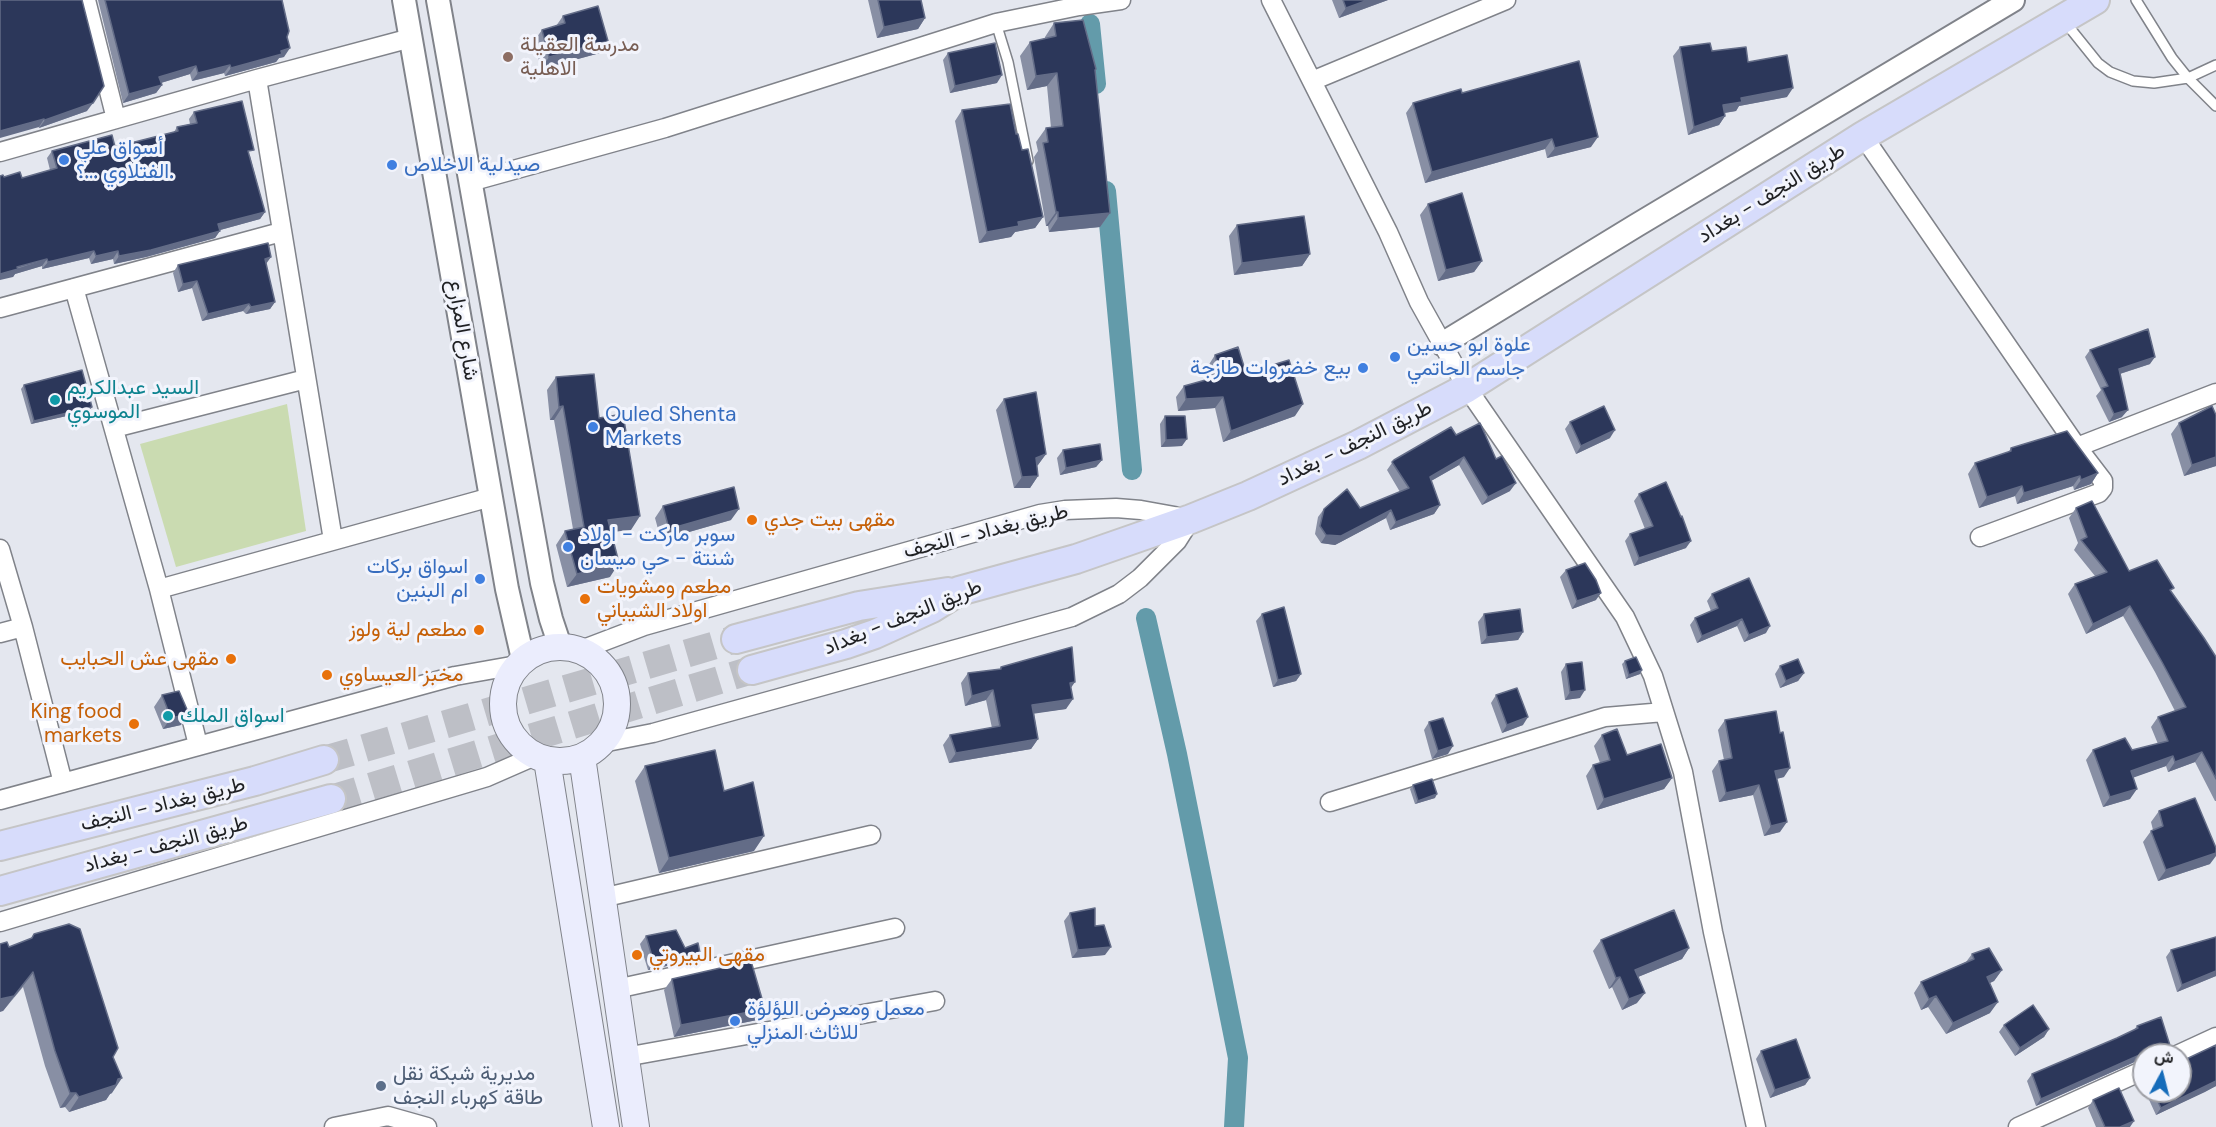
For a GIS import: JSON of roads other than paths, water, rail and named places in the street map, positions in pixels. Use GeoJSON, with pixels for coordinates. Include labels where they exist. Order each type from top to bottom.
{"type":"FeatureCollection","features":[{"type":"Feature","properties":{"kind":"main road","name":"طريق النجف - بغداد"},"geometry":{"type":"LineString","coordinates":[[752,670],[875,634],[932,608],[959,591],[1076,559],[1191,519],[1303,471],[1467,388],[1863,136],[2095,0]]}},
{"type":"Feature","properties":{"kind":"main road"},"geometry":{"type":"LineString","coordinates":[[736,639],[860,606],[959,591]]}},
{"type":"Feature","properties":{"kind":"main road"},"geometry":{"type":"LineString","coordinates":[[571,648],[592,656],[605,669],[614,685],[617,698],[614,722],[592,750],[558,761],[541,758],[516,741],[504,720],[502,703],[505,685],[520,662],[541,650],[571,648]]}},
{"type":"Feature","properties":{"kind":"main road"},"geometry":{"type":"LineString","coordinates":[[592,750],[602,898],[636,1127]]}},
{"type":"Feature","properties":{"kind":"main road"},"geometry":{"type":"LineString","coordinates":[[541,758],[606,1127]]}},
{"type":"Feature","properties":{"kind":"main road","name":"طريق بغداد - النجف"},"geometry":{"type":"LineString","coordinates":[[0,846],[255,781],[324,760]]}},
{"type":"Feature","properties":{"kind":"main road","name":"طريق النجف - بغداد"},"geometry":{"type":"LineString","coordinates":[[0,891],[331,799]]}},
{"type":"Feature","properties":{"kind":"street"},"geometry":{"type":"LineString","coordinates":[[86,0],[116,119]]}},
{"type":"Feature","properties":{"kind":"street","name":"شارع المزارع"},"geometry":{"type":"LineString","coordinates":[[404,0],[520,662]]}},
{"type":"Feature","properties":{"kind":"street","name":"شارع المزارع"},"geometry":{"type":"LineString","coordinates":[[438,0],[542,583],[550,620],[571,648]]}},
{"type":"Feature","properties":{"kind":"street"},"geometry":{"type":"LineString","coordinates":[[471,182],[665,128],[996,23],[1078,3],[1121,0]]}},
{"type":"Feature","properties":{"kind":"street"},"geometry":{"type":"LineString","coordinates":[[1271,0],[1388,232],[1419,302],[1442,344],[1467,388],[1625,617],[1653,676],[1683,772],[1713,932],[1756,1127]]}},
{"type":"Feature","properties":{"kind":"street"},"geometry":{"type":"LineString","coordinates":[[1312,81],[1506,0]]}},
{"type":"Feature","properties":{"kind":"street"},"geometry":{"type":"LineString","coordinates":[[1442,344],[2013,0]]}},
{"type":"Feature","properties":{"kind":"street"},"geometry":{"type":"LineString","coordinates":[[0,152],[411,38]]}},
{"type":"Feature","properties":{"kind":"street"},"geometry":{"type":"LineString","coordinates":[[257,79],[333,540]]}},
{"type":"Feature","properties":{"kind":"street"},"geometry":{"type":"LineString","coordinates":[[1863,136],[2077,447],[2103,481],[2102,491],[1980,537]]}},
{"type":"Feature","properties":{"kind":"street"},"geometry":{"type":"LineString","coordinates":[[0,308],[281,232]]}},
{"type":"Feature","properties":{"kind":"street"},"geometry":{"type":"LineString","coordinates":[[74,288],[159,589],[198,746]]}},
{"type":"Feature","properties":{"kind":"street"},"geometry":{"type":"LineString","coordinates":[[114,428],[306,379]]}},
{"type":"Feature","properties":{"kind":"street"},"geometry":{"type":"LineString","coordinates":[[2077,447],[2216,393]]}},
{"type":"Feature","properties":{"kind":"street"},"geometry":{"type":"LineString","coordinates":[[159,589],[491,497]]}},
{"type":"Feature","properties":{"kind":"street","name":"طريق بغداد - النجف"},"geometry":{"type":"LineString","coordinates":[[571,648],[1040,514],[1065,510],[1116,508],[1191,519]]}},
{"type":"Feature","properties":{"kind":"street"},"geometry":{"type":"LineString","coordinates":[[592,750],[1072,616],[1119,594],[1140,578],[1177,541],[1191,519]]}},
{"type":"Feature","properties":{"kind":"street"},"geometry":{"type":"LineString","coordinates":[[0,549],[23,627],[63,783]]}},
{"type":"Feature","properties":{"kind":"street"},"geometry":{"type":"LineString","coordinates":[[0,633],[23,627]]}},
{"type":"Feature","properties":{"kind":"street"},"geometry":{"type":"LineString","coordinates":[[0,800],[455,676],[520,662]]}},
{"type":"Feature","properties":{"kind":"street"},"geometry":{"type":"LineString","coordinates":[[1330,802],[1605,717],[1664,712]]}},
{"type":"Feature","properties":{"kind":"street"},"geometry":{"type":"LineString","coordinates":[[0,922],[486,777],[541,758]]}},
{"type":"Feature","properties":{"kind":"street"},"geometry":{"type":"LineString","coordinates":[[602,898],[871,835]]}},
{"type":"Feature","properties":{"kind":"street"},"geometry":{"type":"LineString","coordinates":[[616,989],[895,928]]}},
{"type":"Feature","properties":{"kind":"street"},"geometry":{"type":"LineString","coordinates":[[625,1057],[935,1001]]}},
{"type":"Feature","properties":{"kind":"street"},"geometry":{"type":"LineString","coordinates":[[2192,1048],[2216,1037]]}},
{"type":"Feature","properties":{"kind":"street"},"geometry":{"type":"LineString","coordinates":[[2018,1127],[2132,1075]]}},
{"type":"Feature","properties":{"kind":"street"},"geometry":{"type":"LineString","coordinates":[[334,1127],[388,1116],[427,1127]]}},
{"type":"Feature","properties":{"kind":"lane"},"geometry":{"type":"LineString","coordinates":[[2136,0],[2157,37],[2188,78],[2216,106]]}},
{"type":"Feature","properties":{"kind":"lane"},"geometry":{"type":"LineString","coordinates":[[2062,18],[2098,63],[2123,78],[2154,83],[2188,78],[2216,65]]}},
{"type":"Feature","properties":{"kind":"lane"},"geometry":{"type":"LineString","coordinates":[[996,23],[1008,62],[1029,166]]}},
{"type":"Feature","properties":{"kind":"waterway"},"geometry":{"type":"LineString","coordinates":[[1090,24],[1096,84]]}},
{"type":"Feature","properties":{"kind":"waterway"},"geometry":{"type":"LineString","coordinates":[[1106,191],[1132,470]]}},
{"type":"Feature","properties":{"kind":"waterway"},"geometry":{"type":"LineString","coordinates":[[1146,618],[1177,754],[1238,1058],[1234,1127]]}},
{"type":"Feature","properties":{"kind":"tunnel"},"geometry":{"type":"LineString","coordinates":[[324,760],[736,639]]}},
{"type":"Feature","properties":{"kind":"tunnel"},"geometry":{"type":"LineString","coordinates":[[331,799],[752,670]]}},
{"type":"Feature","properties":{"kind":"place","name":"مدرسة العقيلة الاهلية"},"geometry":{"type":"Point","coordinates":[508,57]}},
{"type":"Feature","properties":{"kind":"place","name":"أسواق علي الفتلاوي ...؟."},"geometry":{"type":"Point","coordinates":[64,160]}},
{"type":"Feature","properties":{"kind":"place","name":"صيدلية الاخلاص"},"geometry":{"type":"Point","coordinates":[392,165]}},
{"type":"Feature","properties":{"kind":"place","name":"علوة ابو حسين جاسم الحاتمي"},"geometry":{"type":"Point","coordinates":[1395,357]}},
{"type":"Feature","properties":{"kind":"place","name":"بيع خضروات طازجة"},"geometry":{"type":"Point","coordinates":[1363,368]}},
{"type":"Feature","properties":{"kind":"place","name":"السيد عبدالكريم الموسوي"},"geometry":{"type":"Point","coordinates":[55,400]}},
{"type":"Feature","properties":{"kind":"place","name":"Ouled Shenta Markets"},"geometry":{"type":"Point","coordinates":[593,427]}},
{"type":"Feature","properties":{"kind":"place","name":"مقهى بيت جدي"},"geometry":{"type":"Point","coordinates":[752,520]}},
{"type":"Feature","properties":{"kind":"place","name":"سوبر ماركت - اولاد شنتة - حي ميسان"},"geometry":{"type":"Point","coordinates":[568,547]}},
{"type":"Feature","properties":{"kind":"place","name":"اسواق بركات ام البنين"},"geometry":{"type":"Point","coordinates":[480,579]}},
{"type":"Feature","properties":{"kind":"place","name":"مطعم ومشويات اولاد الشيباني"},"geometry":{"type":"Point","coordinates":[585,599]}},
{"type":"Feature","properties":{"kind":"place","name":"مطعم لية ولوز"},"geometry":{"type":"Point","coordinates":[479,630]}},
{"type":"Feature","properties":{"kind":"place","name":"مقهى عش الحبايب"},"geometry":{"type":"Point","coordinates":[231,659]}},
{"type":"Feature","properties":{"kind":"place","name":"مخبز العيساوي"},"geometry":{"type":"Point","coordinates":[327,675]}},
{"type":"Feature","properties":{"kind":"place","name":"اسواق الملك"},"geometry":{"type":"Point","coordinates":[168,716]}},
{"type":"Feature","properties":{"kind":"place","name":"King food markets"},"geometry":{"type":"Point","coordinates":[134,724]}},
{"type":"Feature","properties":{"kind":"place","name":"مقهى البيروتي"},"geometry":{"type":"Point","coordinates":[637,955]}},
{"type":"Feature","properties":{"kind":"place","name":"معمل ومعرض اللؤلؤة للاثاث المنزلي"},"geometry":{"type":"Point","coordinates":[735,1021]}},
{"type":"Feature","properties":{"kind":"place","name":"مديرية شبكة نقل طاقة كهرباء النجف"},"geometry":{"type":"Point","coordinates":[381,1086]}}]}
